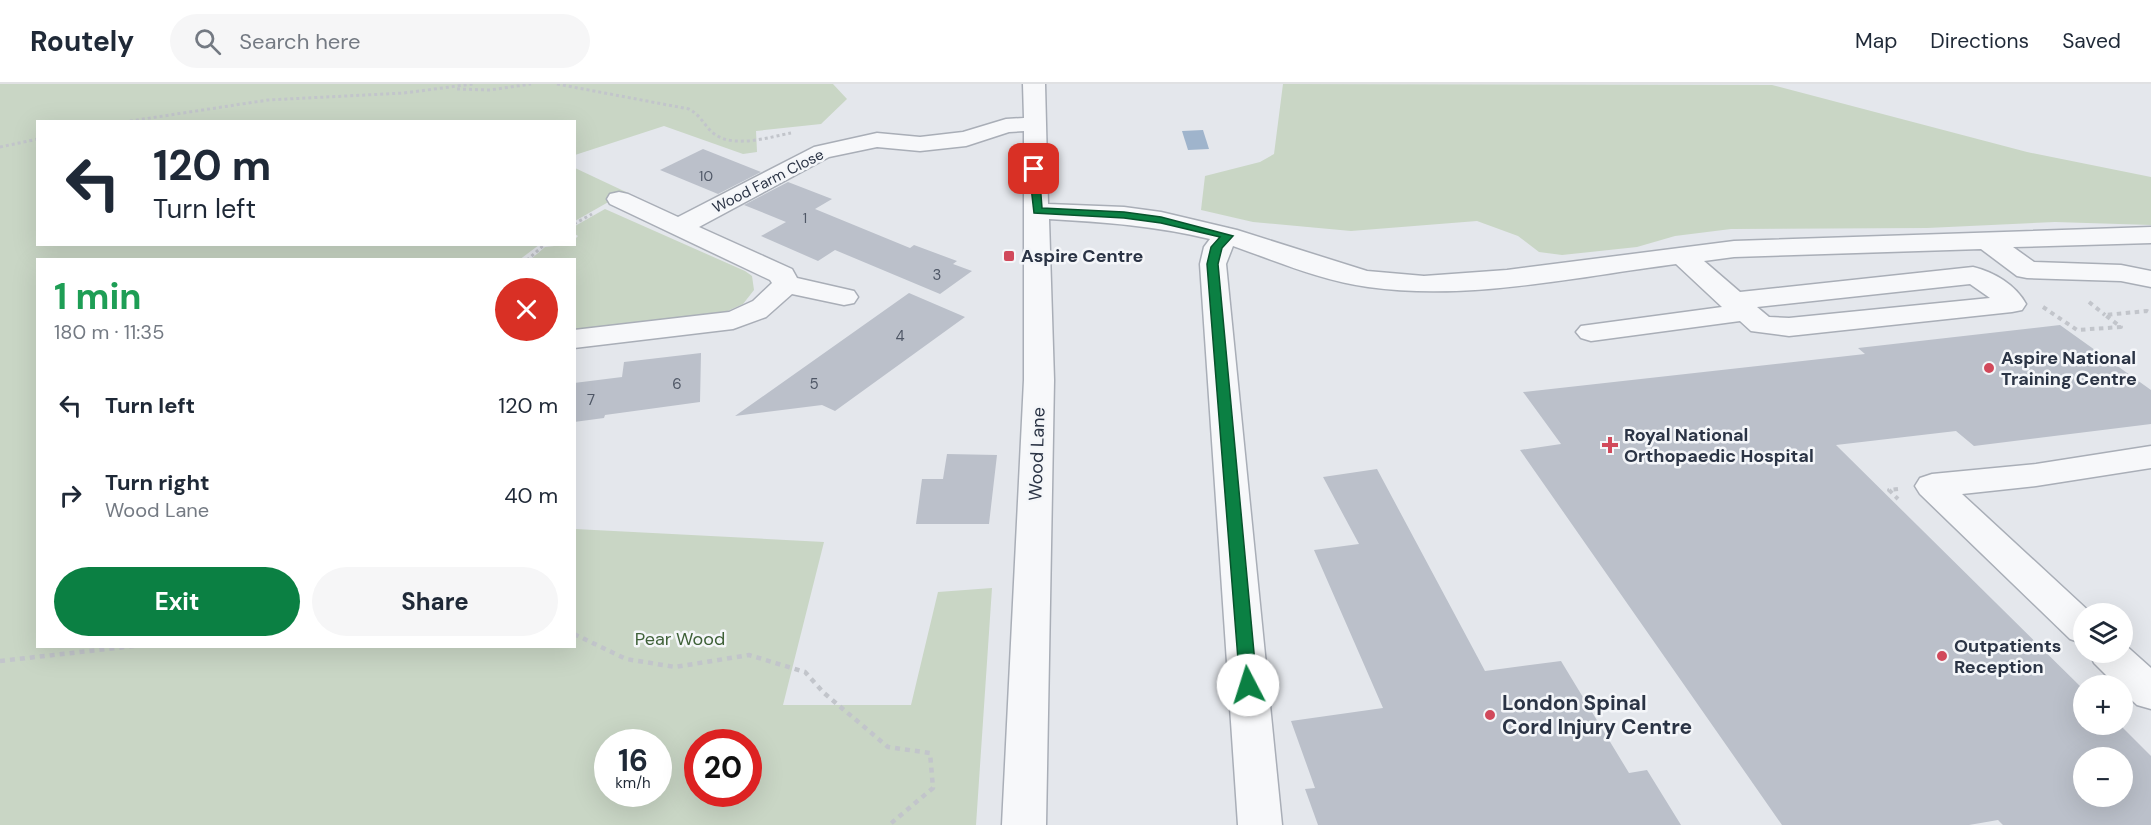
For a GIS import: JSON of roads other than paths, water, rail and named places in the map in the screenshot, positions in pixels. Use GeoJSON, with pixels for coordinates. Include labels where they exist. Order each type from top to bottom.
{"type":"FeatureCollection","features":[{"type":"Feature","properties":{"kind":"street","name":"Wood Lane"},"geometry":{"type":"LineString","coordinates":[[1024,825],[1040,380],[1034,84]]}},
{"type":"Feature","properties":{"kind":"street","name":"Wood Farm Close"},"geometry":{"type":"LineString","coordinates":[[680,227],[822,152],[878,140],[920,144],[966,139],[1006,126],[1036,123]]}},
{"type":"Feature","properties":{"kind":"street","name":"Wood Farm Close"},"geometry":{"type":"LineString","coordinates":[[619,199],[782,275],[786,284]]}},
{"type":"Feature","properties":{"kind":"street"},"geometry":{"type":"LineString","coordinates":[[1037,211],[1124,215],[1161,220],[1228,236],[1320,267],[1366,279],[1403,284],[1465,282],[1681,255],[1819,245],[1989,242],[2151,235]]}},
{"type":"Feature","properties":{"kind":"street"},"geometry":{"type":"LineString","coordinates":[[1228,236],[1217,247],[1212,264],[1260,825]]}},
{"type":"Feature","properties":{"kind":"street"},"geometry":{"type":"LineString","coordinates":[[1989,242],[2027,270],[2121,273],[2151,279]]}},
{"type":"Feature","properties":{"kind":"street"},"geometry":{"type":"LineString","coordinates":[[1591,332],[1746,312],[1973,275],[1987,281],[2012,304],[1789,327],[1746,312],[1681,255]]}},
{"type":"Feature","properties":{"kind":"street"},"geometry":{"type":"LineString","coordinates":[[2121,273],[2151,262]]}},
{"type":"Feature","properties":{"kind":"street"},"geometry":{"type":"LineString","coordinates":[[576,339],[733,320],[752,314],[771,302],[786,284],[844,297]]}},
{"type":"Feature","properties":{"kind":"street"},"geometry":{"type":"LineString","coordinates":[[2073,619],[1932,486],[2036,475],[2151,457]]}},
{"type":"Feature","properties":{"kind":"street"},"geometry":{"type":"LineString","coordinates":[[2120,663],[2151,693]]}},
{"type":"Feature","properties":{"kind":"water"},"geometry":{"type":"Polygon","coordinates":[[[1203,130],[1209,149],[1188,150],[1182,131],[1203,130]]]}},
{"type":"Feature","properties":{"kind":"place","name":"Aspire Centre"},"geometry":{"type":"Point","coordinates":[1009,256]}},
{"type":"Feature","properties":{"kind":"place","name":"Aspire National Training Centre"},"geometry":{"type":"Point","coordinates":[1989,368]}},
{"type":"Feature","properties":{"kind":"place","name":"Royal National Orthopaedic Hospital"},"geometry":{"type":"Point","coordinates":[1610,445]}},
{"type":"Feature","properties":{"kind":"place","name":"Outpatients Reception"},"geometry":{"type":"Point","coordinates":[1942,656]}},
{"type":"Feature","properties":{"kind":"place","name":"London Spinal Cord Injury Centre"},"geometry":{"type":"Point","coordinates":[1490,715]}},
{"type":"Feature","properties":{"kind":"park label","name":"Pear Wood"},"geometry":{"type":"Point","coordinates":[680,639]}}]}
